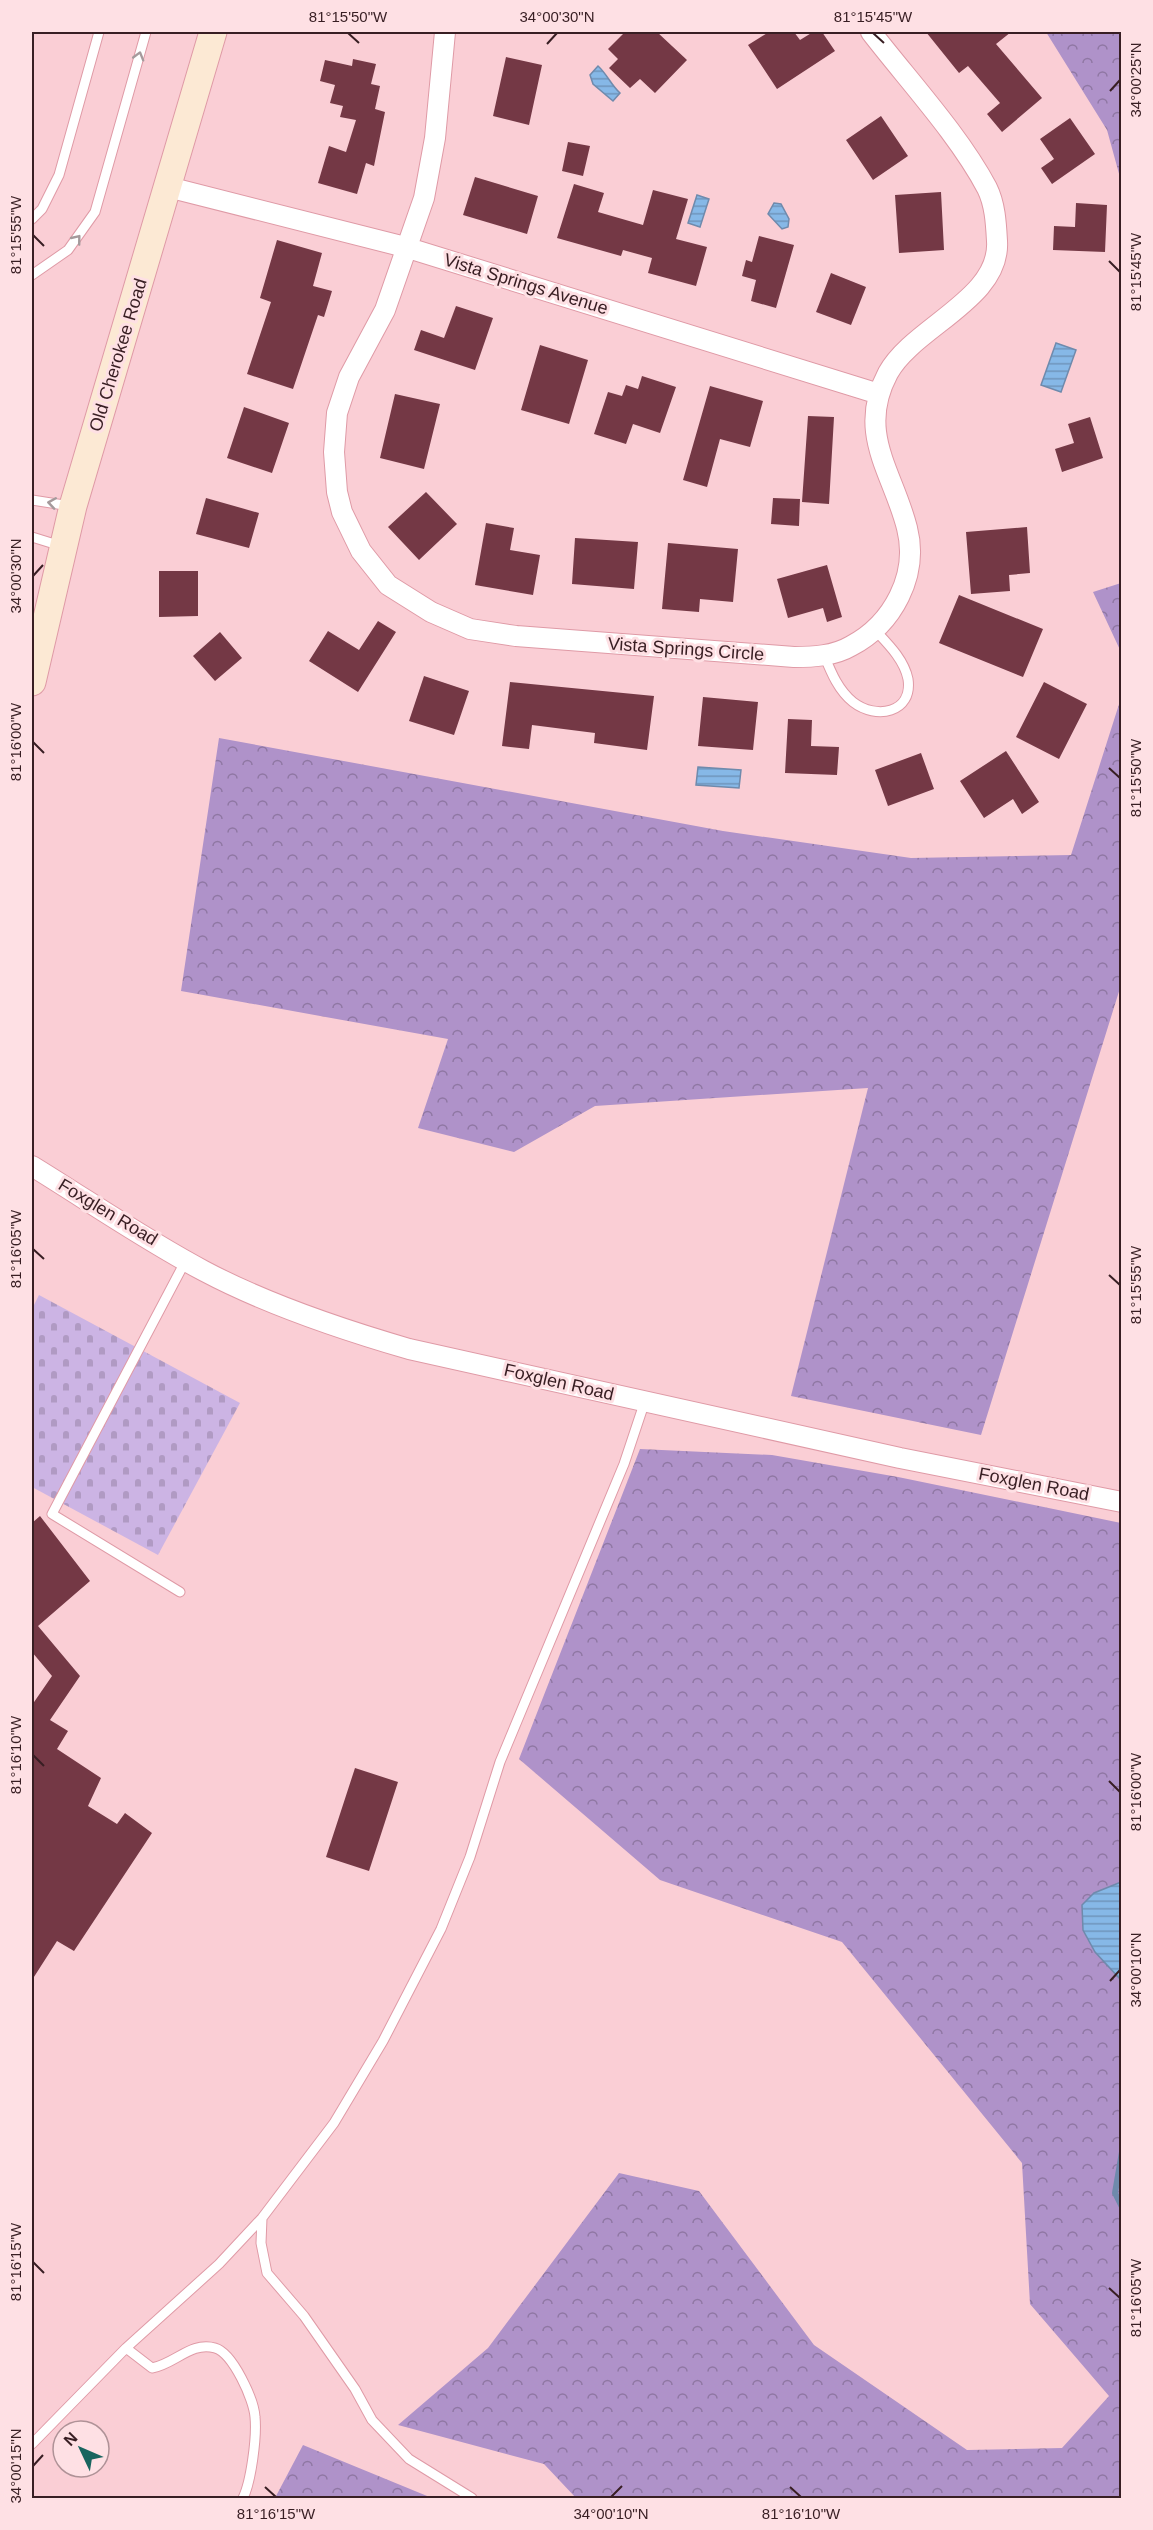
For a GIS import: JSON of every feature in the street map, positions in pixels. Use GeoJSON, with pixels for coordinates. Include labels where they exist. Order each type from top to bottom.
{"type":"FeatureCollection","features":[{"type":"Feature","properties":{"kind":"street","name":"Old Cherokee Road"},"geometry":{"type":"LineString","coordinates":[[32,682],[73,506],[213,32]]}},
{"type":"Feature","properties":{"kind":"street","name":"Vista Springs Circle"},"geometry":{"type":"LineString","coordinates":[[445,32],[435,138],[424,198],[405,247],[385,310],[342,395],[337,413],[334,452],[342,512],[361,551],[388,585],[449,622],[470,629],[516,636],[794,657],[824,655],[851,646],[874,629],[892,610],[901,595],[909,561],[908,529],[876,444],[875,413],[879,394],[889,372],[904,351],[974,293],[990,274],[998,245],[994,208],[987,189],[962,150],[871,32]]}},
{"type":"Feature","properties":{"kind":"street","name":"Vista Springs Avenue"},"geometry":{"type":"LineString","coordinates":[[168,187],[405,247],[879,394]]}},
{"type":"Feature","properties":{"kind":"street","name":"Foxglen Road"},"geometry":{"type":"LineString","coordinates":[[32,1166],[204,1271],[358,1334],[410,1349],[900,1458],[1122,1502]]}},
{"type":"Feature","properties":{"kind":"lane"},"geometry":{"type":"LineString","coordinates":[[32,219],[42,209],[59,175],[99,32]]}},
{"type":"Feature","properties":{"kind":"lane"},"geometry":{"type":"LineString","coordinates":[[32,275],[68,250],[95,212],[146,32]]}},
{"type":"Feature","properties":{"kind":"lane"},"geometry":{"type":"LineString","coordinates":[[32,500],[73,506]]}},
{"type":"Feature","properties":{"kind":"lane"},"geometry":{"type":"LineString","coordinates":[[32,537],[62,546]]}},
{"type":"Feature","properties":{"kind":"lane"},"geometry":{"type":"LineString","coordinates":[[824,655],[838,685],[852,701],[865,709],[884,713],[898,706],[905,695],[908,680],[900,659],[874,629]]}},
{"type":"Feature","properties":{"kind":"lane"},"geometry":{"type":"LineString","coordinates":[[180,1592],[52,1515],[186,1260]]}},
{"type":"Feature","properties":{"kind":"lane"},"geometry":{"type":"LineString","coordinates":[[32,2444],[126,2348],[219,2264],[262,2218],[334,2123],[383,2041],[441,1929],[470,1857],[500,1762],[624,1464],[645,1401]]}},
{"type":"Feature","properties":{"kind":"lane"},"geometry":{"type":"LineString","coordinates":[[262,2218],[261,2243],[267,2273],[304,2316],[355,2389],[372,2420],[409,2459],[472,2499]]}},
{"type":"Feature","properties":{"kind":"lane"},"geometry":{"type":"LineString","coordinates":[[126,2348],[152,2368],[165,2366],[189,2350],[204,2346],[218,2348],[236,2366],[255,2417],[249,2485],[243,2499]]}},
{"type":"Feature","properties":{"kind":"green space"},"geometry":{"type":"Polygon","coordinates":[[[1046,32],[1121,32],[1121,181],[1107,130],[1046,32]]]}},
{"type":"Feature","properties":{"kind":"green space"},"geometry":{"type":"Polygon","coordinates":[[[1122,583],[1121,652],[1093,592],[1122,583]]]}},
{"type":"Feature","properties":{"kind":"green space"},"geometry":{"type":"Polygon","coordinates":[[[1121,698],[1121,985],[981,1435],[791,1396],[868,1088],[595,1106],[514,1152],[418,1128],[448,1039],[181,991],[219,738],[723,831],[911,858],[1071,855],[1121,698]]]}},
{"type":"Feature","properties":{"kind":"green space"},"geometry":{"type":"Polygon","coordinates":[[[39,1295],[240,1403],[158,1555],[32,1487],[32,1309],[39,1295]]]}},
{"type":"Feature","properties":{"kind":"green space"},"geometry":{"type":"Polygon","coordinates":[[[640,1449],[772,1455],[898,1477],[1121,1523],[1121,2498],[576,2498],[544,2464],[398,2425],[488,2348],[619,2173],[699,2191],[814,2345],[967,2450],[1062,2448],[1109,2396],[1030,2304],[1022,2163],[842,1942],[660,1880],[519,1759],[640,1449]]]}},
{"type":"Feature","properties":{"kind":"green space"},"geometry":{"type":"Polygon","coordinates":[[[303,2445],[432,2498],[275,2498],[303,2445]]]}},
{"type":"Feature","properties":{"kind":"water"},"geometry":{"type":"Polygon","coordinates":[[[598,66],[620,93],[613,101],[593,84],[590,75],[598,66]]]}},
{"type":"Feature","properties":{"kind":"water"},"geometry":{"type":"Polygon","coordinates":[[[697,195],[709,199],[700,227],[688,223],[697,195]]]}},
{"type":"Feature","properties":{"kind":"water"},"geometry":{"type":"Polygon","coordinates":[[[774,203],[781,204],[789,219],[788,227],[782,229],[768,214],[774,203]]]}},
{"type":"Feature","properties":{"kind":"water"},"geometry":{"type":"Polygon","coordinates":[[[1056,343],[1076,350],[1061,392],[1041,385],[1056,343]]]}},
{"type":"Feature","properties":{"kind":"water"},"geometry":{"type":"Polygon","coordinates":[[[698,767],[741,770],[739,788],[696,785],[698,767]]]}},
{"type":"Feature","properties":{"kind":"water"},"geometry":{"type":"Polygon","coordinates":[[[1122,1882],[1121,1980],[1095,1952],[1083,1930],[1082,1905],[1094,1893],[1122,1882]]]}},
{"type":"Feature","properties":{"kind":"building"},"geometry":{"type":"Polygon","coordinates":[[[625,32],[657,32],[687,60],[655,93],[640,79],[630,88],[609,68],[618,59],[608,49],[625,32]]]}},
{"type":"Feature","properties":{"kind":"building"},"geometry":{"type":"Polygon","coordinates":[[[769,32],[794,32],[800,40],[813,32],[822,32],[835,51],[777,89],[748,45],[769,32]]]}},
{"type":"Feature","properties":{"kind":"building"},"geometry":{"type":"Polygon","coordinates":[[[926,32],[1011,32],[996,44],[1042,98],[1002,132],[987,114],[1000,103],[968,66],[959,73],[926,32]]]}},
{"type":"Feature","properties":{"kind":"building"},"geometry":{"type":"Polygon","coordinates":[[[506,57],[542,65],[529,125],[493,116],[506,57]]]}},
{"type":"Feature","properties":{"kind":"building"},"geometry":{"type":"Polygon","coordinates":[[[353,59],[376,64],[371,84],[380,86],[375,109],[385,112],[374,166],[366,163],[357,194],[318,183],[329,146],[346,152],[356,120],[340,117],[343,106],[330,103],[335,85],[320,81],[325,60],[352,66],[353,59]]]}},
{"type":"Feature","properties":{"kind":"building"},"geometry":{"type":"Polygon","coordinates":[[[881,116],[908,156],[873,180],[846,140],[881,116]]]}},
{"type":"Feature","properties":{"kind":"building"},"geometry":{"type":"Polygon","coordinates":[[[1070,118],[1095,154],[1052,184],[1041,168],[1054,159],[1040,139],[1070,118]]]}},
{"type":"Feature","properties":{"kind":"building"},"geometry":{"type":"Polygon","coordinates":[[[568,142],[590,146],[583,176],[562,171],[568,142]]]}},
{"type":"Feature","properties":{"kind":"building"},"geometry":{"type":"Polygon","coordinates":[[[475,177],[538,196],[527,234],[463,215],[475,177]]]}},
{"type":"Feature","properties":{"kind":"building"},"geometry":{"type":"Polygon","coordinates":[[[574,184],[604,193],[598,212],[643,225],[653,190],[688,199],[676,239],[707,247],[696,286],[648,273],[652,258],[623,250],[621,256],[557,238],[574,184]]]}},
{"type":"Feature","properties":{"kind":"building"},"geometry":{"type":"Polygon","coordinates":[[[941,192],[944,250],[899,253],[895,195],[941,192]]]}},
{"type":"Feature","properties":{"kind":"building"},"geometry":{"type":"Polygon","coordinates":[[[1076,203],[1107,205],[1105,252],[1053,250],[1054,226],[1075,227],[1076,203]]]}},
{"type":"Feature","properties":{"kind":"building"},"geometry":{"type":"Polygon","coordinates":[[[759,236],[794,245],[776,308],[751,301],[756,280],[742,276],[746,260],[752,262],[759,236]]]}},
{"type":"Feature","properties":{"kind":"building"},"geometry":{"type":"Polygon","coordinates":[[[277,240],[322,253],[313,286],[332,291],[324,317],[318,315],[293,389],[247,374],[271,302],[260,298],[277,240]]]}},
{"type":"Feature","properties":{"kind":"building"},"geometry":{"type":"Polygon","coordinates":[[[831,273],[866,287],[851,325],[816,312],[831,273]]]}},
{"type":"Feature","properties":{"kind":"building"},"geometry":{"type":"Polygon","coordinates":[[[456,306],[493,318],[475,370],[414,350],[421,330],[444,338],[456,306]]]}},
{"type":"Feature","properties":{"kind":"building"},"geometry":{"type":"Polygon","coordinates":[[[540,345],[588,360],[569,424],[521,410],[540,345]]]}},
{"type":"Feature","properties":{"kind":"building"},"geometry":{"type":"Polygon","coordinates":[[[642,376],[676,387],[660,433],[633,424],[626,444],[594,434],[608,392],[622,396],[626,385],[638,389],[642,376]]]}},
{"type":"Feature","properties":{"kind":"building"},"geometry":{"type":"Polygon","coordinates":[[[710,386],[763,401],[750,447],[720,439],[707,487],[683,480],[710,386]]]}},
{"type":"Feature","properties":{"kind":"building"},"geometry":{"type":"Polygon","coordinates":[[[395,394],[440,404],[424,469],[380,458],[395,394]]]}},
{"type":"Feature","properties":{"kind":"building"},"geometry":{"type":"Polygon","coordinates":[[[244,407],[289,423],[272,473],[227,458],[244,407]]]}},
{"type":"Feature","properties":{"kind":"building"},"geometry":{"type":"Polygon","coordinates":[[[808,416],[834,417],[829,504],[802,502],[808,416]]]}},
{"type":"Feature","properties":{"kind":"building"},"geometry":{"type":"Polygon","coordinates":[[[1090,417],[1103,458],[1062,472],[1055,449],[1074,443],[1068,424],[1090,417]]]}},
{"type":"Feature","properties":{"kind":"building"},"geometry":{"type":"Polygon","coordinates":[[[426,492],[457,524],[419,560],[388,527],[426,492]]]}},
{"type":"Feature","properties":{"kind":"building"},"geometry":{"type":"Polygon","coordinates":[[[206,498],[259,513],[249,548],[196,534],[206,498]]]}},
{"type":"Feature","properties":{"kind":"building"},"geometry":{"type":"Polygon","coordinates":[[[773,498],[800,499],[799,526],[771,524],[773,498]]]}},
{"type":"Feature","properties":{"kind":"building"},"geometry":{"type":"Polygon","coordinates":[[[486,523],[514,528],[510,550],[540,555],[533,595],[475,585],[486,523]]]}},
{"type":"Feature","properties":{"kind":"building"},"geometry":{"type":"Polygon","coordinates":[[[1027,527],[1030,573],[1009,575],[1010,591],[971,594],[966,532],[1027,527]]]}},
{"type":"Feature","properties":{"kind":"building"},"geometry":{"type":"Polygon","coordinates":[[[575,538],[638,542],[634,589],[572,584],[575,538]]]}},
{"type":"Feature","properties":{"kind":"building"},"geometry":{"type":"Polygon","coordinates":[[[668,543],[738,549],[733,602],[700,599],[699,612],[662,609],[668,543]]]}},
{"type":"Feature","properties":{"kind":"building"},"geometry":{"type":"Polygon","coordinates":[[[827,565],[842,617],[827,622],[823,608],[788,618],[777,579],[827,565]]]}},
{"type":"Feature","properties":{"kind":"building"},"geometry":{"type":"Polygon","coordinates":[[[159,571],[198,571],[198,616],[159,617],[159,571]]]}},
{"type":"Feature","properties":{"kind":"building"},"geometry":{"type":"Polygon","coordinates":[[[959,595],[1043,629],[1023,677],[939,643],[959,595]]]}},
{"type":"Feature","properties":{"kind":"building"},"geometry":{"type":"Polygon","coordinates":[[[378,621],[396,632],[358,692],[309,661],[328,631],[359,650],[378,621]]]}},
{"type":"Feature","properties":{"kind":"building"},"geometry":{"type":"Polygon","coordinates":[[[220,632],[242,658],[215,681],[193,656],[220,632]]]}},
{"type":"Feature","properties":{"kind":"building"},"geometry":{"type":"Polygon","coordinates":[[[424,676],[469,691],[454,735],[409,721],[424,676]]]}},
{"type":"Feature","properties":{"kind":"building"},"geometry":{"type":"Polygon","coordinates":[[[510,682],[654,696],[647,750],[594,743],[595,733],[532,725],[529,749],[502,746],[510,682]]]}},
{"type":"Feature","properties":{"kind":"building"},"geometry":{"type":"Polygon","coordinates":[[[1044,682],[1087,704],[1059,759],[1016,737],[1044,682]]]}},
{"type":"Feature","properties":{"kind":"building"},"geometry":{"type":"Polygon","coordinates":[[[703,697],[758,702],[753,750],[698,746],[703,697]]]}},
{"type":"Feature","properties":{"kind":"building"},"geometry":{"type":"Polygon","coordinates":[[[788,719],[812,720],[811,746],[839,747],[837,775],[785,773],[788,719]]]}},
{"type":"Feature","properties":{"kind":"building"},"geometry":{"type":"Polygon","coordinates":[[[1006,751],[1039,802],[1022,814],[1013,799],[984,818],[960,781],[1006,751]]]}},
{"type":"Feature","properties":{"kind":"building"},"geometry":{"type":"Polygon","coordinates":[[[921,753],[934,789],[888,806],[875,770],[921,753]]]}},
{"type":"Feature","properties":{"kind":"building"},"geometry":{"type":"Polygon","coordinates":[[[40,1516],[90,1581],[38,1626],[80,1676],[50,1720],[68,1731],[57,1749],[101,1778],[88,1806],[117,1824],[125,1813],[152,1833],[74,1951],[57,1941],[32,1980],[32,1705],[52,1676],[32,1652],[32,1523],[40,1516]]]}},
{"type":"Feature","properties":{"kind":"building"},"geometry":{"type":"Polygon","coordinates":[[[355,1768],[398,1782],[369,1871],[326,1857],[355,1768]]]}},
{"type":"Feature","properties":{"kind":"waterway"},"geometry":{"type":"LineString","coordinates":[[1122,2152],[1115,2193],[1122,2207]]}}]}
